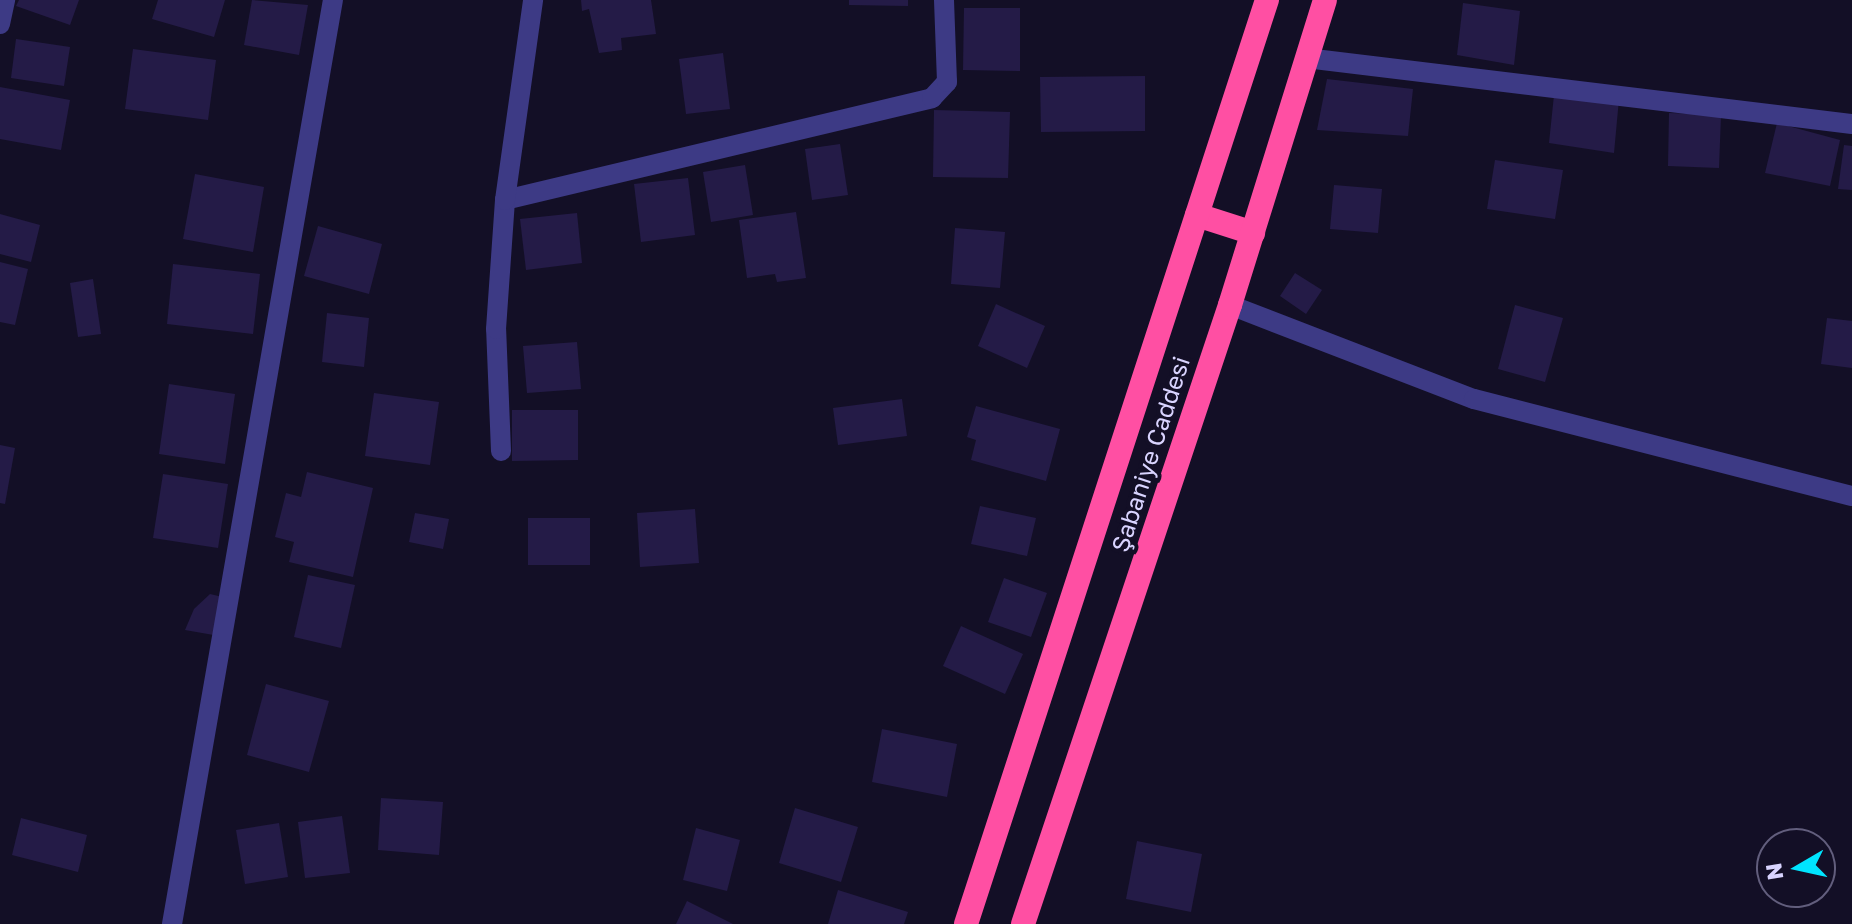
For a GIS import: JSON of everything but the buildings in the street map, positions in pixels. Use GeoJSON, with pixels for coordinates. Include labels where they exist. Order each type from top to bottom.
{"type":"FeatureCollection","features":[{"type":"Feature","properties":{"kind":"highway"},"geometry":{"type":"LineString","coordinates":[[966,924],[1267,0]]}},
{"type":"Feature","properties":{"kind":"highway","name":"Şabaniye Caddesi"},"geometry":{"type":"LineString","coordinates":[[1023,924],[1230,305],[1325,0]]}},
{"type":"Feature","properties":{"kind":"highway"},"geometry":{"type":"LineString","coordinates":[[1197,215],[1253,233]]}},
{"type":"Feature","properties":{"kind":"street"},"geometry":{"type":"LineString","coordinates":[[0,24],[5,0]]}},
{"type":"Feature","properties":{"kind":"street"},"geometry":{"type":"LineString","coordinates":[[172,924],[333,0]]}},
{"type":"Feature","properties":{"kind":"street"},"geometry":{"type":"LineString","coordinates":[[501,451],[496,329],[505,200],[533,0]]}},
{"type":"Feature","properties":{"kind":"street"},"geometry":{"type":"LineString","coordinates":[[505,200],[932,98],[947,82],[944,0]]}},
{"type":"Feature","properties":{"kind":"street"},"geometry":{"type":"LineString","coordinates":[[1306,58],[1852,124]]}},
{"type":"Feature","properties":{"kind":"street"},"geometry":{"type":"LineString","coordinates":[[1230,305],[1474,399],[1852,496]]}}]}
